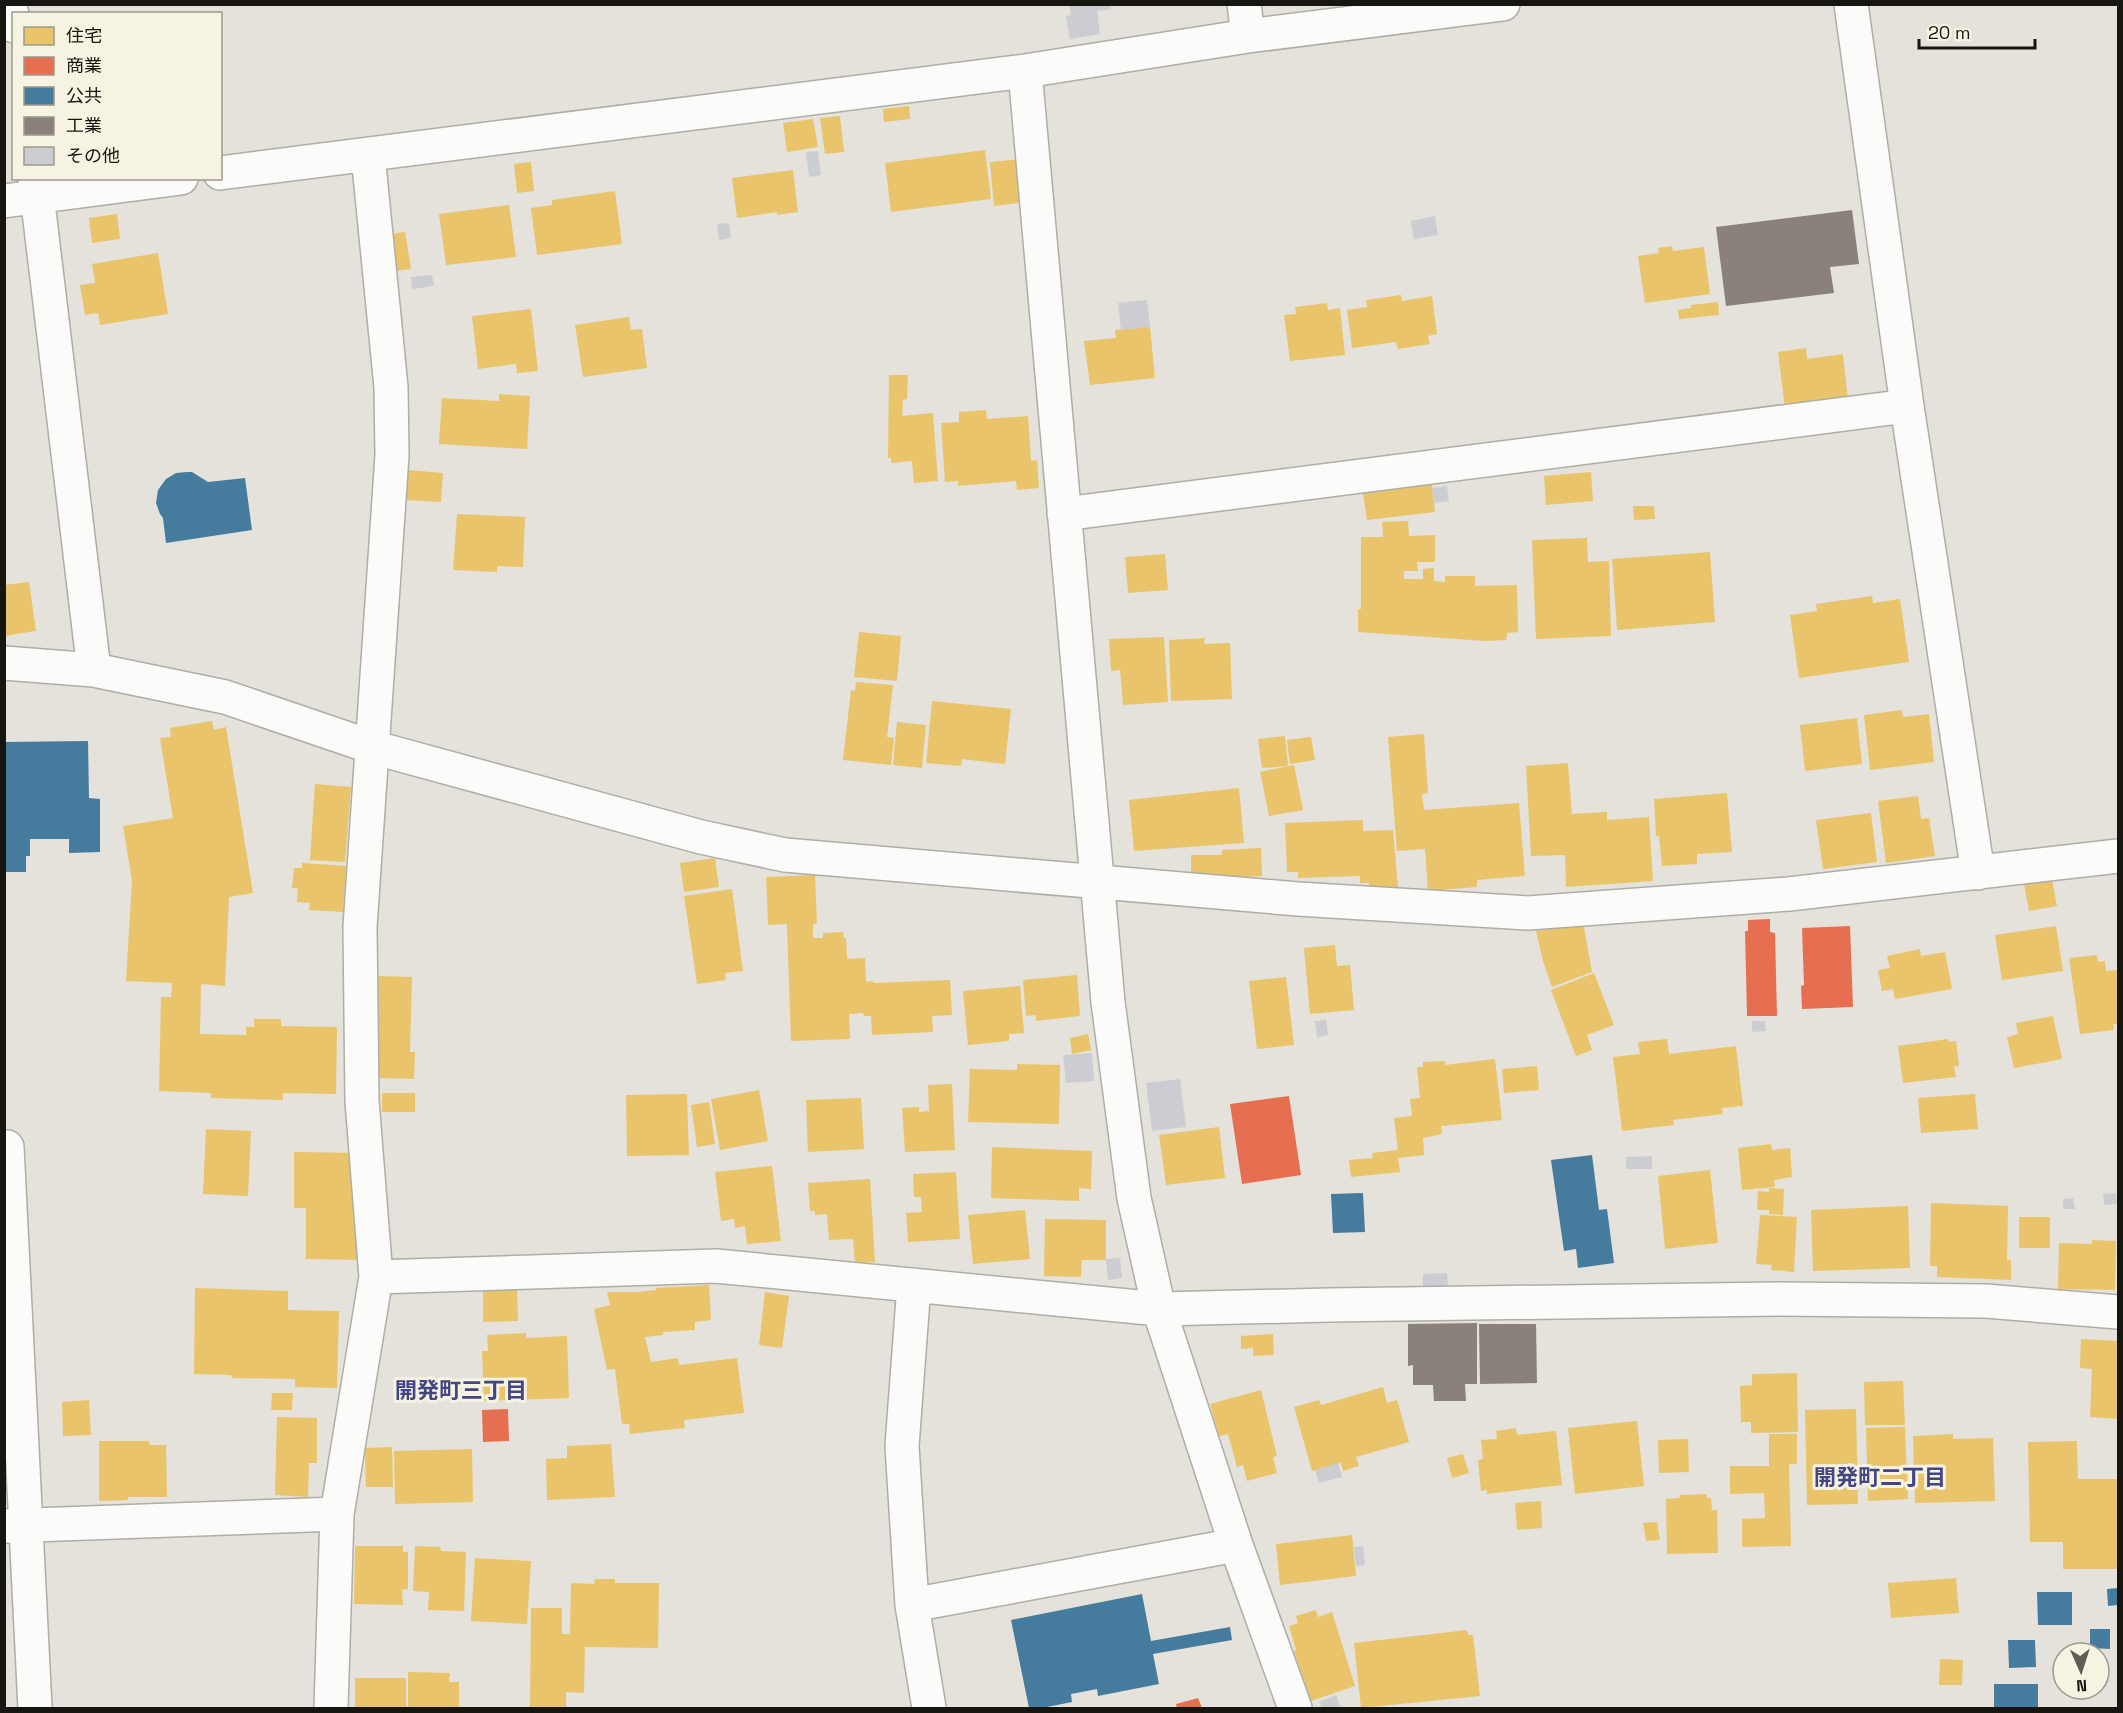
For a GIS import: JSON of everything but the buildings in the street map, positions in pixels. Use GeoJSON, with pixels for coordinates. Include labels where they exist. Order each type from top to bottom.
{"type":"FeatureCollection","features":[{"type":"Feature","properties":{"kind":"street"},"geometry":{"type":"LineString","coordinates":[[222,173],[1025,71],[1246,20],[1503,4]]}},
{"type":"Feature","properties":{"kind":"street"},"geometry":{"type":"LineString","coordinates":[[1851,4],[1907,406],[1978,873]]}},
{"type":"Feature","properties":{"kind":"street"},"geometry":{"type":"LineString","coordinates":[[1025,71],[1096,882],[1108,1002],[1134,1198],[1159,1309],[1236,1545],[1295,1708]]}},
{"type":"Feature","properties":{"kind":"street"},"geometry":{"type":"LineString","coordinates":[[331,1708],[337,1514],[376,1277],[362,1101],[360,927],[392,455],[391,387],[368,154]]}},
{"type":"Feature","properties":{"kind":"street"},"geometry":{"type":"LineString","coordinates":[[4,201],[36,188],[152,180]]}},
{"type":"Feature","properties":{"kind":"street"},"geometry":{"type":"LineString","coordinates":[[36,188],[94,670]]}},
{"type":"Feature","properties":{"kind":"street"},"geometry":{"type":"LineString","coordinates":[[1064,514],[1907,406]]}},
{"type":"Feature","properties":{"kind":"street"},"geometry":{"type":"LineString","coordinates":[[4,663],[94,670],[225,697],[372,747],[701,837],[785,855],[1298,899],[1528,913],[1790,894],[2118,856]]}},
{"type":"Feature","properties":{"kind":"street"},"geometry":{"type":"LineString","coordinates":[[4,1147],[7,1147],[15,1525],[35,1708]]}},
{"type":"Feature","properties":{"kind":"street"},"geometry":{"type":"LineString","coordinates":[[376,1277],[716,1266],[1159,1309],[1789,1299],[1986,1301],[2118,1312]]}},
{"type":"Feature","properties":{"kind":"street"},"geometry":{"type":"LineString","coordinates":[[914,1285],[902,1446],[912,1605],[929,1708]]}},
{"type":"Feature","properties":{"kind":"street"},"geometry":{"type":"LineString","coordinates":[[15,1525],[337,1514]]}},
{"type":"Feature","properties":{"kind":"street"},"geometry":{"type":"LineString","coordinates":[[912,1605],[1236,1545]]}},
{"type":"Feature","properties":{"kind":"district","name":"開発町三丁目"},"geometry":{"type":"Point","coordinates":[461,1390]}},
{"type":"Feature","properties":{"kind":"district","name":"開発町二丁目"},"geometry":{"type":"Point","coordinates":[1880,1477]}}]}
